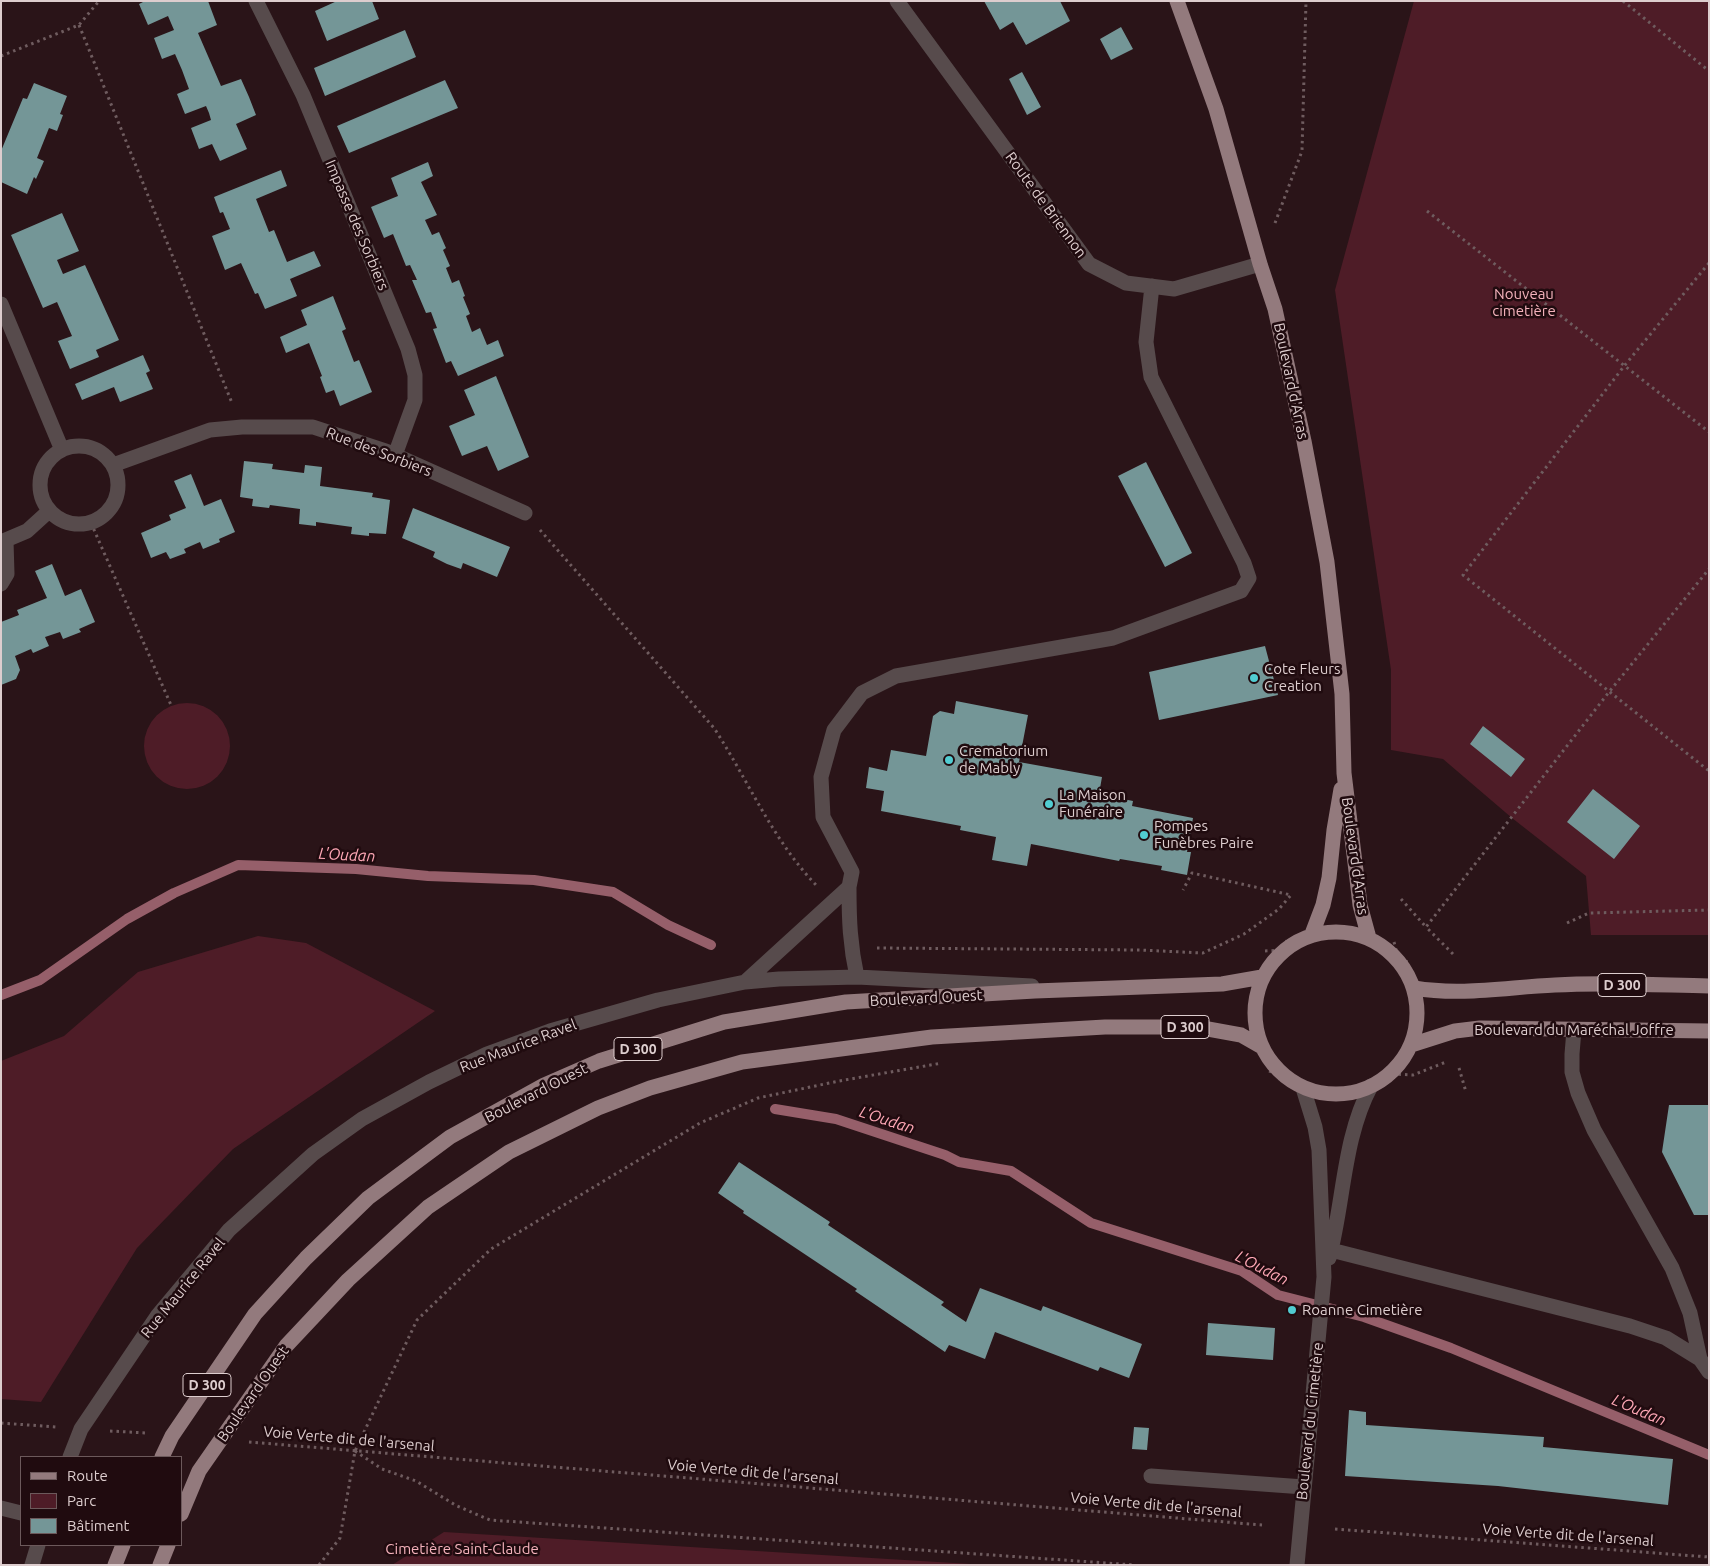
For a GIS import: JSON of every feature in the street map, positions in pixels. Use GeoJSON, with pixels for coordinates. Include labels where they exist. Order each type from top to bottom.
{"type":"FeatureCollection","features":[{"type":"Feature","properties":{"kind":"main road","name":"Boulevard d'Arras"},"geometry":{"type":"LineString","coordinates":[[1177,1],[1216,109],[1260,264],[1275,308],[1304,441],[1327,562],[1342,694],[1344,773],[1359,896],[1369,938]]}},
{"type":"Feature","properties":{"kind":"main road","name":"Boulevard d'Arras"},"geometry":{"type":"LineString","coordinates":[[1312,934],[1323,904],[1329,878],[1334,830],[1344,773]]}},
{"type":"Feature","properties":{"kind":"main road"},"geometry":{"type":"LineString","coordinates":[[1328,931],[1343,932],[1369,938],[1388,950],[1402,964],[1414,988],[1417,1004],[1416,1028],[1411,1045],[1390,1074],[1371,1086],[1348,1093],[1326,1094],[1303,1088],[1278,1074],[1262,1047],[1255,1026],[1254,1008],[1256,994],[1262,977],[1270,964],[1283,950],[1294,942],[1312,934],[1328,931]]}},
{"type":"Feature","properties":{"kind":"main road","name":"Boulevard Ouest"},"geometry":{"type":"LineString","coordinates":[[162,1456],[172,1436],[255,1314],[306,1258],[368,1198],[450,1137],[544,1086],[599,1061],[724,1022],[846,1002],[1222,984],[1262,977]]}},
{"type":"Feature","properties":{"kind":"main road","name":"D 300"},"geometry":{"type":"LineString","coordinates":[[1414,988],[1431,991],[1477,992],[1570,984],[1709,986]]}},
{"type":"Feature","properties":{"kind":"main road","name":"Boulevard Ouest"},"geometry":{"type":"LineString","coordinates":[[182,1512],[199,1471],[286,1346],[348,1280],[428,1208],[510,1152],[598,1108],[650,1088],[742,1062],[932,1037],[1105,1027],[1197,1027],[1241,1035],[1262,1047]]}},
{"type":"Feature","properties":{"kind":"main road","name":"Boulevard du Maréchal Joffre"},"geometry":{"type":"LineString","coordinates":[[1411,1045],[1455,1031],[1480,1028],[1709,1031]]}},
{"type":"Feature","properties":{"kind":"main road"},"geometry":{"type":"LineString","coordinates":[[115,1565],[123,1546]]}},
{"type":"Feature","properties":{"kind":"main road"},"geometry":{"type":"LineString","coordinates":[[160,1565],[168,1546]]}},
{"type":"Feature","properties":{"kind":"street","name":"Impasse des Sorbiers"},"geometry":{"type":"LineString","coordinates":[[256,1],[303,95],[408,349],[414,375],[415,400],[395,455]]}},
{"type":"Feature","properties":{"kind":"street","name":"Route de Briennon"},"geometry":{"type":"LineString","coordinates":[[897,1],[1089,264],[1126,283],[1174,289],[1260,264]]}},
{"type":"Feature","properties":{"kind":"street"},"geometry":{"type":"LineString","coordinates":[[857,978],[850,948],[848,926],[849,887],[852,872],[823,817],[821,777],[834,730],[862,693],[896,676],[1113,638],[1241,591],[1249,578],[1244,563],[1151,377],[1146,342],[1152,286]]}},
{"type":"Feature","properties":{"kind":"street"},"geometry":{"type":"LineString","coordinates":[[1,304],[62,450]]}},
{"type":"Feature","properties":{"kind":"street","name":"Rue des Sorbiers"},"geometry":{"type":"LineString","coordinates":[[113,465],[210,430],[242,426],[313,427],[395,455],[524,512]]}},
{"type":"Feature","properties":{"kind":"street"},"geometry":{"type":"LineString","coordinates":[[76,446],[90,447],[103,454],[113,465],[118,478],[118,493],[112,506],[102,517],[91,523],[74,525],[60,520],[49,511],[42,499],[39,484],[42,470],[50,458],[62,450],[76,446]]}},
{"type":"Feature","properties":{"kind":"street"},"geometry":{"type":"LineString","coordinates":[[1,584],[7,574],[4,542],[27,531],[49,511]]}},
{"type":"Feature","properties":{"kind":"street"},"geometry":{"type":"LineString","coordinates":[[745,982],[849,887]]}},
{"type":"Feature","properties":{"kind":"street","name":"Rue Maurice Ravel"},"geometry":{"type":"LineString","coordinates":[[70,1456],[81,1429],[158,1315],[229,1230],[313,1154],[362,1119],[428,1082],[487,1054],[550,1031],[658,1000],[745,982],[779,979],[857,978],[1103,989]]}},
{"type":"Feature","properties":{"kind":"street"},"geometry":{"type":"LineString","coordinates":[[1574,1030],[1572,1072],[1578,1093],[1594,1130],[1672,1268],[1690,1313],[1700,1359],[1709,1372]]}},
{"type":"Feature","properties":{"kind":"street","name":"Boulevard du Cimetière"},"geometry":{"type":"LineString","coordinates":[[1324,1277],[1331,1250],[1349,1153],[1361,1106],[1371,1086]]}},
{"type":"Feature","properties":{"kind":"street","name":"Boulevard du Cimetière"},"geometry":{"type":"LineString","coordinates":[[1296,1565],[1324,1277],[1318,1150],[1315,1127],[1303,1088]]}},
{"type":"Feature","properties":{"kind":"street"},"geometry":{"type":"LineString","coordinates":[[1331,1250],[1630,1326],[1666,1338],[1700,1359]]}},
{"type":"Feature","properties":{"kind":"street"},"geometry":{"type":"LineString","coordinates":[[1151,1476],[1304,1486]]}},
{"type":"Feature","properties":{"kind":"street"},"geometry":{"type":"LineString","coordinates":[[1,1508],[20,1513]]}},
{"type":"Feature","properties":{"kind":"street"},"geometry":{"type":"LineString","coordinates":[[32,1565],[38,1546]]}},
{"type":"Feature","properties":{"kind":"path"},"geometry":{"type":"LineString","coordinates":[[1,56],[79,25],[99,1]]}},
{"type":"Feature","properties":{"kind":"path"},"geometry":{"type":"LineString","coordinates":[[1260,264],[1302,152],[1306,1]]}},
{"type":"Feature","properties":{"kind":"path"},"geometry":{"type":"LineString","coordinates":[[1623,1],[1709,71]]}},
{"type":"Feature","properties":{"kind":"path"},"geometry":{"type":"LineString","coordinates":[[79,25],[242,426]]}},
{"type":"Feature","properties":{"kind":"path"},"geometry":{"type":"LineString","coordinates":[[1427,211],[1709,432]]}},
{"type":"Feature","properties":{"kind":"path"},"geometry":{"type":"LineString","coordinates":[[1709,263],[1625,366],[1464,575],[1709,771]]}},
{"type":"Feature","properties":{"kind":"path"},"geometry":{"type":"LineString","coordinates":[[524,512],[714,728],[734,758],[780,842],[803,871],[832,902]]}},
{"type":"Feature","properties":{"kind":"path"},"geometry":{"type":"LineString","coordinates":[[91,523],[171,705]]}},
{"type":"Feature","properties":{"kind":"path"},"geometry":{"type":"LineString","coordinates":[[1426,927],[1609,692],[1709,569]]}},
{"type":"Feature","properties":{"kind":"path"},"geometry":{"type":"LineString","coordinates":[[850,948],[1140,950],[1202,953],[1244,934],[1278,909],[1291,894],[1192,873],[1183,890]]}},
{"type":"Feature","properties":{"kind":"path"},"geometry":{"type":"LineString","coordinates":[[1400,899],[1452,954]]}},
{"type":"Feature","properties":{"kind":"path"},"geometry":{"type":"LineString","coordinates":[[1567,922],[1589,913],[1709,910]]}},
{"type":"Feature","properties":{"kind":"path"},"geometry":{"type":"LineString","coordinates":[[319,1565],[340,1538],[355,1450],[417,1320],[491,1249],[700,1123],[758,1098],[839,1081],[950,1062]]}},
{"type":"Feature","properties":{"kind":"path"},"geometry":{"type":"LineString","coordinates":[[1459,1068],[1466,1092]]}},
{"type":"Feature","properties":{"kind":"path","name":"Voie Verte dit de l'arsenal"},"geometry":{"type":"LineString","coordinates":[[242,1441],[1262,1524]]}},
{"type":"Feature","properties":{"kind":"path"},"geometry":{"type":"LineString","coordinates":[[355,1450],[382,1469],[416,1481],[456,1506],[490,1520],[1136,1565]]}},
{"type":"Feature","properties":{"kind":"path","name":"Voie Verte dit de l'arsenal"},"geometry":{"type":"LineString","coordinates":[[1335,1529],[1709,1557]]}},
{"type":"Feature","properties":{"kind":"green space","name":"Nouveau cimetière"},"geometry":{"type":"Polygon","coordinates":[[[1414,1],[1709,1],[1709,935],[1591,935],[1586,876],[1512,818],[1443,759],[1391,750],[1391,670],[1335,290],[1414,1]]]}},
{"type":"Feature","properties":{"kind":"green space"},"geometry":{"type":"Polygon","coordinates":[[[187,703],[203,706],[211,710],[223,722],[227,730],[230,746],[227,762],[223,770],[211,782],[203,786],[187,789],[171,786],[163,782],[151,770],[147,762],[144,746],[147,730],[151,722],[163,710],[171,706],[187,703]]]}},
{"type":"Feature","properties":{"kind":"green space"},"geometry":{"type":"Polygon","coordinates":[[[258,936],[306,943],[435,1011],[233,1149],[137,1248],[41,1402],[1,1399],[1,1061],[64,1036],[138,972],[258,936]]]}},
{"type":"Feature","properties":{"kind":"green space","name":"Cimetière Saint-Claude"},"geometry":{"type":"Polygon","coordinates":[[[444,1532],[987,1565],[392,1565],[444,1532]]]}},
{"type":"Feature","properties":{"kind":"building"},"geometry":{"type":"Polygon","coordinates":[[[145,1],[208,1],[217,25],[198,33],[221,86],[241,79],[249,97],[256,115],[236,124],[247,149],[220,161],[212,144],[199,149],[191,128],[211,120],[209,113],[206,106],[185,114],[177,94],[189,89],[182,70],[175,54],[162,59],[154,38],[174,30],[168,16],[148,25],[139,4],[145,1]]]}},
{"type":"Feature","properties":{"kind":"building"},"geometry":{"type":"Polygon","coordinates":[[[337,1],[372,1],[379,19],[327,41],[315,11],[337,1]]]}},
{"type":"Feature","properties":{"kind":"building"},"geometry":{"type":"Polygon","coordinates":[[[984,1],[1060,1],[1070,21],[1026,45],[1013,22],[1000,30],[984,1]]]}},
{"type":"Feature","properties":{"kind":"building"},"geometry":{"type":"Polygon","coordinates":[[[1121,27],[1133,49],[1111,60],[1100,39],[1121,27]]]}},
{"type":"Feature","properties":{"kind":"building"},"geometry":{"type":"Polygon","coordinates":[[[405,30],[416,57],[325,96],[314,68],[405,30]]]}},
{"type":"Feature","properties":{"kind":"building"},"geometry":{"type":"Polygon","coordinates":[[[1022,72],[1041,107],[1027,115],[1009,79],[1022,72]]]}},
{"type":"Feature","properties":{"kind":"building"},"geometry":{"type":"Polygon","coordinates":[[[445,80],[458,108],[349,153],[337,126],[445,80]]]}},
{"type":"Feature","properties":{"kind":"building"},"geometry":{"type":"Polygon","coordinates":[[[34,83],[67,96],[60,114],[63,115],[57,131],[49,128],[37,158],[44,161],[36,179],[34,177],[27,194],[1,182],[1,151],[23,98],[27,99],[34,83]]]}},
{"type":"Feature","properties":{"kind":"building"},"geometry":{"type":"Polygon","coordinates":[[[428,162],[433,176],[421,182],[437,215],[425,220],[432,235],[439,232],[446,248],[443,250],[450,266],[446,268],[452,283],[459,280],[470,314],[466,316],[472,332],[480,328],[487,345],[498,340],[504,356],[458,376],[451,361],[446,363],[433,329],[437,328],[431,312],[426,313],[412,280],[417,280],[410,265],[406,266],[393,234],[384,238],[371,207],[398,196],[391,178],[428,162]]]}},
{"type":"Feature","properties":{"kind":"building"},"geometry":{"type":"Polygon","coordinates":[[[281,170],[287,186],[256,199],[269,232],[274,230],[287,262],[314,251],[321,266],[290,279],[297,296],[265,309],[258,293],[255,294],[241,263],[225,270],[212,236],[230,229],[223,212],[220,213],[214,197],[281,170]]]}},
{"type":"Feature","properties":{"kind":"building"},"geometry":{"type":"Polygon","coordinates":[[[62,213],[79,251],[57,260],[63,274],[85,265],[119,340],[96,350],[99,357],[70,369],[58,341],[72,336],[57,302],[43,308],[11,235],[62,213]]]}},
{"type":"Feature","properties":{"kind":"building"},"geometry":{"type":"Polygon","coordinates":[[[333,296],[346,329],[342,331],[354,362],[359,360],[372,392],[340,406],[334,390],[326,393],[320,377],[322,376],[309,343],[286,353],[280,337],[307,325],[301,310],[333,296]]]}},
{"type":"Feature","properties":{"kind":"building"},"geometry":{"type":"Polygon","coordinates":[[[143,355],[150,371],[146,373],[153,389],[120,402],[114,387],[82,400],[75,384],[143,355]]]}},
{"type":"Feature","properties":{"kind":"building"},"geometry":{"type":"Polygon","coordinates":[[[496,376],[529,457],[498,471],[487,446],[462,456],[449,426],[475,415],[464,390],[496,376]]]}},
{"type":"Feature","properties":{"kind":"building"},"geometry":{"type":"Polygon","coordinates":[[[244,461],[273,464],[272,469],[304,473],[305,465],[322,467],[320,486],[373,493],[372,497],[390,500],[386,534],[369,533],[369,536],[351,534],[352,527],[316,522],[316,526],[299,524],[300,509],[270,505],[269,508],[252,506],[253,499],[240,497],[244,461]]]}},
{"type":"Feature","properties":{"kind":"building"},"geometry":{"type":"Polygon","coordinates":[[[1146,462],[1192,553],[1165,567],[1118,476],[1146,462]]]}},
{"type":"Feature","properties":{"kind":"building"},"geometry":{"type":"Polygon","coordinates":[[[191,474],[204,506],[221,499],[235,532],[219,539],[220,542],[203,549],[200,542],[184,549],[186,553],[170,559],[166,552],[151,558],[141,533],[171,520],[169,515],[186,508],[174,481],[191,474]]]}},
{"type":"Feature","properties":{"kind":"building"},"geometry":{"type":"Polygon","coordinates":[[[413,508],[510,547],[497,577],[463,563],[461,569],[447,564],[433,557],[435,552],[402,538],[413,508]]]}},
{"type":"Feature","properties":{"kind":"building"},"geometry":{"type":"Polygon","coordinates":[[[52,564],[65,596],[81,589],[95,622],[79,629],[81,632],[63,639],[60,632],[45,637],[49,646],[33,653],[31,649],[15,656],[20,670],[16,679],[1,685],[1,622],[19,615],[17,610],[47,598],[35,571],[52,564]]]}},
{"type":"Feature","properties":{"kind":"building"},"geometry":{"type":"Polygon","coordinates":[[[1265,646],[1278,695],[1159,720],[1149,672],[1265,646]]]}},
{"type":"Feature","properties":{"kind":"building"},"geometry":{"type":"Polygon","coordinates":[[[956,701],[1028,715],[1019,762],[1102,777],[1099,794],[1133,801],[1132,806],[1193,818],[1187,852],[1191,852],[1187,875],[1161,870],[1162,866],[1120,859],[1119,861],[1031,844],[1027,866],[992,860],[996,837],[960,830],[961,826],[881,811],[884,791],[866,788],[869,767],[887,771],[891,750],[926,756],[933,716],[940,711],[954,714],[956,701]]]}},
{"type":"Feature","properties":{"kind":"building"},"geometry":{"type":"Polygon","coordinates":[[[1483,726],[1525,759],[1511,777],[1470,744],[1483,726]]]}},
{"type":"Feature","properties":{"kind":"building"},"geometry":{"type":"Polygon","coordinates":[[[1593,789],[1640,826],[1614,859],[1567,822],[1593,789]]]}},
{"type":"Feature","properties":{"kind":"building"},"geometry":{"type":"Polygon","coordinates":[[[1669,1105],[1709,1105],[1709,1215],[1694,1215],[1662,1152],[1669,1105]]]}},
{"type":"Feature","properties":{"kind":"building"},"geometry":{"type":"Polygon","coordinates":[[[739,1162],[830,1222],[828,1225],[944,1302],[941,1305],[966,1322],[980,1288],[1041,1311],[1043,1306],[1142,1344],[1129,1378],[1100,1367],[1098,1371],[995,1332],[985,1359],[949,1345],[945,1352],[855,1291],[857,1289],[743,1213],[744,1211],[718,1193],[739,1162]]]}},
{"type":"Feature","properties":{"kind":"building"},"geometry":{"type":"Polygon","coordinates":[[[1208,1323],[1275,1328],[1273,1360],[1206,1355],[1208,1323]]]}},
{"type":"Feature","properties":{"kind":"building"},"geometry":{"type":"Polygon","coordinates":[[[1349,1410],[1366,1412],[1366,1425],[1544,1437],[1543,1447],[1673,1459],[1668,1505],[1498,1486],[1345,1476],[1349,1410]]]}},
{"type":"Feature","properties":{"kind":"building"},"geometry":{"type":"Polygon","coordinates":[[[1134,1427],[1149,1428],[1147,1450],[1132,1449],[1134,1427]]]}},
{"type":"Feature","properties":{"kind":"waterway","name":"L'Oudan"},"geometry":{"type":"LineString","coordinates":[[1,995],[40,980],[127,919],[174,893],[238,865],[356,869],[428,876],[534,880],[613,892],[668,925],[711,945]]}},
{"type":"Feature","properties":{"kind":"waterway","name":"L'Oudan"},"geometry":{"type":"LineString","coordinates":[[775,1109],[836,1119],[945,1155],[959,1162],[1011,1171],[1091,1223],[1242,1271],[1278,1295],[1364,1317],[1451,1348],[1709,1455]]}},
{"type":"Feature","properties":{"kind":"place","name":"Cote Fleurs Creation"},"geometry":{"type":"Point","coordinates":[1254,678]}},
{"type":"Feature","properties":{"kind":"place","name":"Crematorium de Mably"},"geometry":{"type":"Point","coordinates":[949,760]}},
{"type":"Feature","properties":{"kind":"place","name":"La Maison Funéraire"},"geometry":{"type":"Point","coordinates":[1049,804]}},
{"type":"Feature","properties":{"kind":"place","name":"Pompes Funèbres Paire"},"geometry":{"type":"Point","coordinates":[1144,835]}},
{"type":"Feature","properties":{"kind":"place","name":"Roanne Cimetière"},"geometry":{"type":"Point","coordinates":[1292,1310]}}]}
